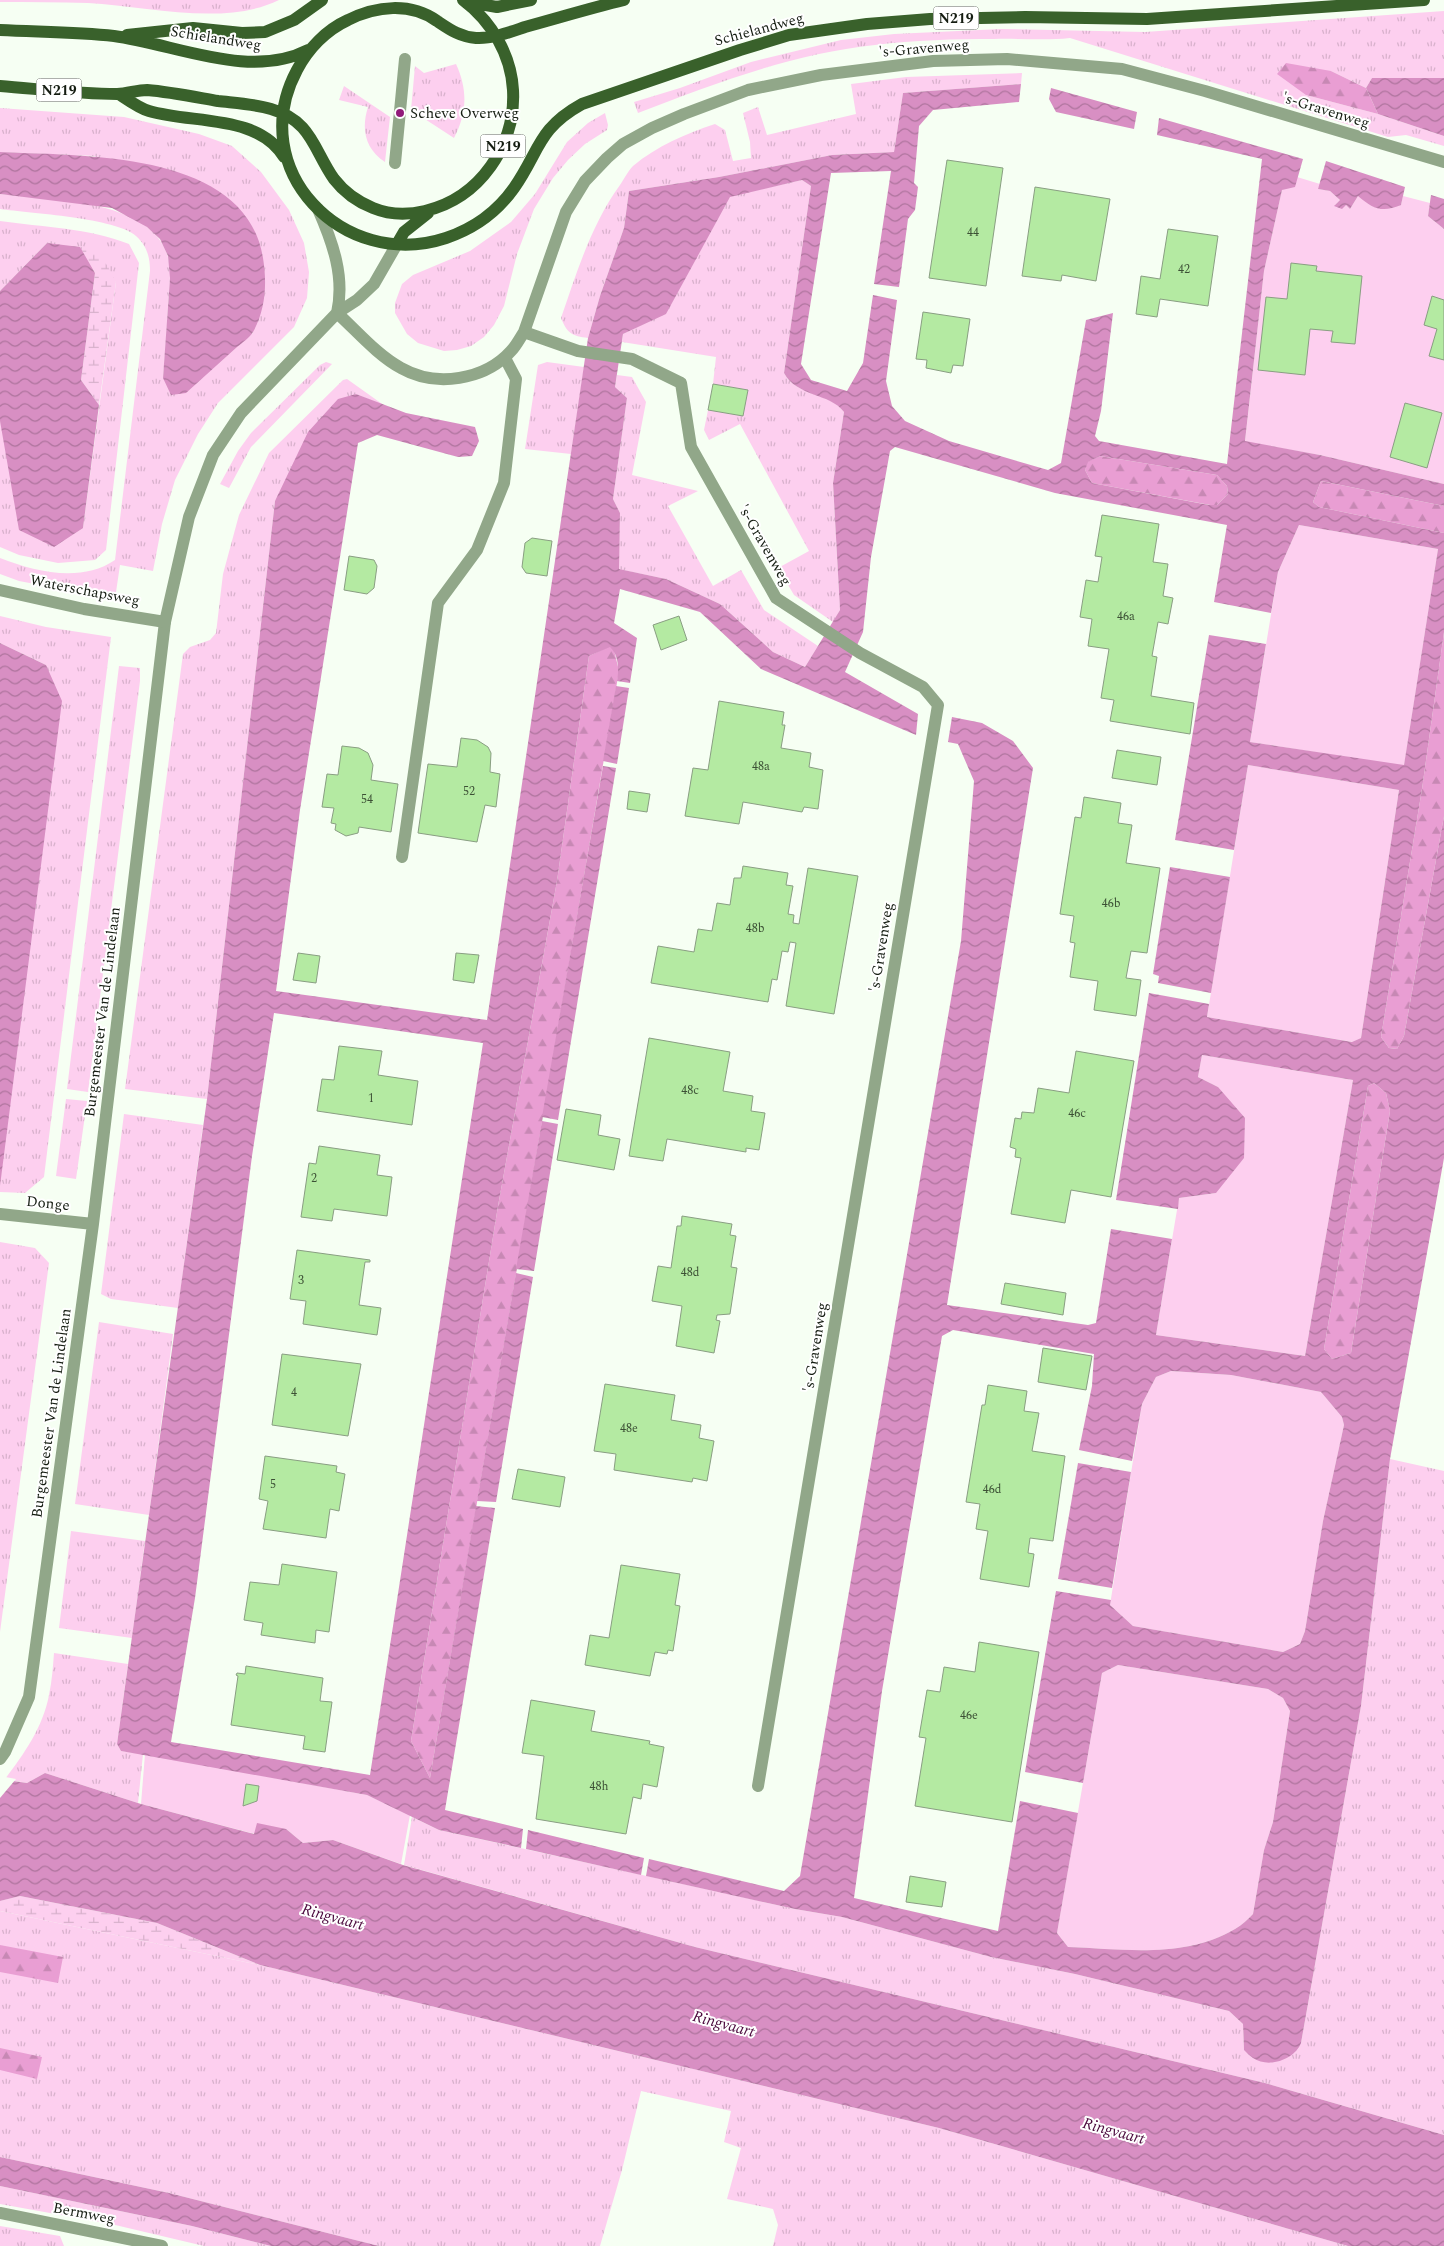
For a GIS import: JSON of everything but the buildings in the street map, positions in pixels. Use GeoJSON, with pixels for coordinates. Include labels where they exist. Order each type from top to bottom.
{"type":"FeatureCollection","features":[{"type":"Feature","properties":{"kind":"main road","name":"Schielandweg"},"geometry":{"type":"LineString","coordinates":[[0,30],[115,36],[193,28],[242,33],[265,32],[287,24],[322,0]]}},
{"type":"Feature","properties":{"kind":"main road","name":"N219"},"geometry":{"type":"LineString","coordinates":[[368,12],[383,0]]}},
{"type":"Feature","properties":{"kind":"main road","name":"N219"},"geometry":{"type":"LineString","coordinates":[[463,0],[497,7],[530,0]]}},
{"type":"Feature","properties":{"kind":"main road","name":"N219"},"geometry":{"type":"LineString","coordinates":[[0,86],[119,94],[145,90],[270,108],[299,124],[313,140],[328,169],[343,189],[363,204],[374,209],[399,214],[414,213],[434,208],[456,198],[476,184],[491,166],[506,140],[513,109],[512,83],[506,58],[496,35],[482,16],[463,0]]}},
{"type":"Feature","properties":{"kind":"main road","name":"N219"},"geometry":{"type":"LineString","coordinates":[[287,160],[282,137],[283,114],[292,79],[310,49],[339,25],[368,12],[391,8],[407,9],[422,13],[459,34],[476,38],[496,35],[624,0]]}},
{"type":"Feature","properties":{"kind":"main road","name":"Schielandweg"},"geometry":{"type":"LineString","coordinates":[[397,244],[417,244],[445,238],[477,223],[505,200],[528,164],[537,145],[549,129],[564,115],[582,104],[740,50],[790,35],[866,24],[930,19],[1025,17],[1147,18],[1424,0]]}},
{"type":"Feature","properties":{"kind":"main road","name":"Schielandweg"},"geometry":{"type":"LineString","coordinates":[[115,36],[198,54],[251,62],[281,60],[310,49]]}},
{"type":"Feature","properties":{"kind":"main road","name":"N219"},"geometry":{"type":"LineString","coordinates":[[119,94],[148,111],[252,130],[268,138],[279,148],[298,184],[318,210],[358,236],[397,244],[404,232],[412,224],[434,208]]}},
{"type":"Feature","properties":{"kind":"street"},"geometry":{"type":"LineString","coordinates":[[395,164],[405,59]]}},
{"type":"Feature","properties":{"kind":"street","name":"'s-Gravenweg"},"geometry":{"type":"LineString","coordinates":[[337,313],[402,369],[430,378],[466,378],[485,370],[505,358],[513,350],[524,332],[566,212],[585,181],[607,158],[623,144],[652,128],[684,114],[748,90],[820,75],[933,61],[1007,59],[1122,69],[1205,91],[1444,162]]}},
{"type":"Feature","properties":{"kind":"street"},"geometry":{"type":"LineString","coordinates":[[318,210],[332,243],[336,260],[341,295],[337,313]]}},
{"type":"Feature","properties":{"kind":"street","name":"Burgemeester Van de Lindelaan"},"geometry":{"type":"LineString","coordinates":[[3,1756],[29,1697],[93,1224],[165,622],[189,517],[213,454],[241,413],[337,313],[357,300],[374,284],[397,244]]}},
{"type":"Feature","properties":{"kind":"street","name":"'s-Gravenweg"},"geometry":{"type":"LineString","coordinates":[[524,332],[578,351],[632,359],[681,383],[691,447],[776,598],[819,628],[860,653],[923,687],[938,704],[758,1786]]}},
{"type":"Feature","properties":{"kind":"street"},"geometry":{"type":"LineString","coordinates":[[402,857],[438,603],[477,550],[504,483],[516,379],[505,358]]}},
{"type":"Feature","properties":{"kind":"street","name":"Waterschapsweg"},"geometry":{"type":"LineString","coordinates":[[0,590],[84,609],[165,622]]}},
{"type":"Feature","properties":{"kind":"street","name":"Donge"},"geometry":{"type":"LineString","coordinates":[[6,1215],[93,1224]]}},
{"type":"Feature","properties":{"kind":"street","name":"Bermweg"},"geometry":{"type":"LineString","coordinates":[[0,2213],[162,2246]]}},
{"type":"Feature","properties":{"kind":"green space"},"geometry":{"type":"Polygon","coordinates":[[[0,0],[279,0],[257,8],[210,14],[88,3],[0,2],[0,0]]]}},
{"type":"Feature","properties":{"kind":"green space"},"geometry":{"type":"Polygon","coordinates":[[[1444,11],[1444,78],[1372,78],[1366,88],[1331,71],[1306,95],[1378,114],[1444,136],[1444,146],[1406,135],[1388,137],[1070,38],[934,40],[844,49],[755,71],[638,113],[634,102],[680,88],[751,62],[841,40],[894,34],[1001,29],[1145,32],[1444,11]]]}},
{"type":"Feature","properties":{"kind":"green space"},"geometry":{"type":"Polygon","coordinates":[[[1286,63],[1331,71],[1366,88],[1378,114],[1306,95],[1277,74],[1286,63]]]}},
{"type":"Feature","properties":{"kind":"green space"},"geometry":{"type":"Polygon","coordinates":[[[456,64],[463,83],[464,110],[454,138],[411,110],[415,66],[424,73],[456,64]]]}},
{"type":"Feature","properties":{"kind":"green space"},"geometry":{"type":"Polygon","coordinates":[[[1022,73],[1021,84],[903,93],[894,152],[832,155],[719,177],[629,191],[624,228],[600,296],[588,338],[571,333],[563,323],[561,318],[573,283],[593,233],[610,200],[631,168],[642,159],[682,136],[715,124],[725,130],[733,161],[751,158],[750,142],[743,113],[758,107],[767,135],[856,114],[851,84],[906,77],[1022,73]]]}},
{"type":"Feature","properties":{"kind":"green space"},"geometry":{"type":"Polygon","coordinates":[[[344,86],[390,117],[385,162],[373,151],[366,138],[365,123],[368,107],[339,100],[344,86]]]}},
{"type":"Feature","properties":{"kind":"green space"},"geometry":{"type":"Polygon","coordinates":[[[0,108],[124,117],[199,134],[232,146],[261,172],[289,210],[304,243],[309,272],[307,298],[294,327],[218,403],[198,434],[175,480],[162,524],[153,571],[120,565],[115,599],[19,581],[0,574],[0,558],[43,571],[58,573],[88,571],[102,567],[115,560],[150,271],[148,256],[140,240],[126,230],[92,221],[0,209],[0,194],[70,201],[96,206],[121,213],[142,223],[158,238],[168,257],[170,269],[163,378],[253,333],[95,156],[0,152],[0,108]]]}},
{"type":"Feature","properties":{"kind":"green space"},"geometry":{"type":"Polygon","coordinates":[[[605,113],[608,125],[607,130],[585,144],[568,160],[553,178],[534,209],[517,254],[504,306],[494,325],[484,337],[471,346],[444,351],[418,343],[407,334],[395,313],[395,303],[402,284],[413,275],[470,251],[511,222],[535,194],[567,142],[588,123],[605,113]]]}},
{"type":"Feature","properties":{"kind":"green space"},"geometry":{"type":"Polygon","coordinates":[[[1297,177],[1320,184],[1318,189],[1330,191],[1340,200],[1335,205],[1346,205],[1350,209],[1358,196],[1401,205],[1403,196],[1430,203],[1428,216],[1444,229],[1444,484],[1320,455],[1245,442],[1264,271],[1282,190],[1297,177]]]}},
{"type":"Feature","properties":{"kind":"green space"},"geometry":{"type":"Polygon","coordinates":[[[802,180],[811,186],[784,373],[797,386],[831,401],[844,412],[833,483],[840,610],[833,622],[794,595],[778,568],[809,551],[740,424],[709,440],[704,430],[708,410],[743,416],[748,390],[713,384],[716,357],[622,342],[623,334],[666,313],[730,196],[802,180]]]}},
{"type":"Feature","properties":{"kind":"green space"},"geometry":{"type":"Polygon","coordinates":[[[0,221],[98,234],[129,244],[139,263],[106,550],[95,560],[58,563],[19,555],[0,547],[0,421],[83,528],[116,282],[47,243],[0,291],[0,221]]]}},
{"type":"Feature","properties":{"kind":"green space"},"geometry":{"type":"Polygon","coordinates":[[[80,247],[98,249],[116,282],[99,405],[81,380],[95,273],[80,247]]]}},
{"type":"Feature","properties":{"kind":"green space"},"geometry":{"type":"Polygon","coordinates":[[[326,362],[332,364],[251,447],[229,488],[220,484],[238,451],[251,433],[320,365],[326,362]]]}},
{"type":"Feature","properties":{"kind":"green space"},"geometry":{"type":"Polygon","coordinates":[[[547,362],[584,367],[571,454],[525,449],[538,365],[547,362]]]}},
{"type":"Feature","properties":{"kind":"green space"},"geometry":{"type":"Polygon","coordinates":[[[617,375],[632,377],[646,402],[632,475],[698,491],[668,506],[713,586],[741,570],[764,610],[818,646],[805,667],[773,652],[720,604],[666,579],[618,569],[620,513],[613,499],[627,398],[615,387],[617,375]]]}},
{"type":"Feature","properties":{"kind":"green space"},"geometry":{"type":"Polygon","coordinates":[[[347,379],[385,406],[356,394],[275,501],[207,1099],[125,1089],[183,654],[190,647],[210,640],[216,633],[223,574],[239,515],[269,453],[343,380],[347,379]]]}},
{"type":"Feature","properties":{"kind":"green space"},"geometry":{"type":"Polygon","coordinates":[[[1100,456],[1217,475],[1227,486],[1228,494],[1217,505],[1210,505],[1092,483],[1085,470],[1087,462],[1100,456]]]}},
{"type":"Feature","properties":{"kind":"green space"},"geometry":{"type":"Polygon","coordinates":[[[1321,481],[1444,506],[1444,533],[1319,507],[1313,502],[1321,481]]]}},
{"type":"Feature","properties":{"kind":"green space"},"geometry":{"type":"Polygon","coordinates":[[[1299,525],[1438,549],[1404,766],[1250,742],[1278,572],[1299,525]]]}},
{"type":"Feature","properties":{"kind":"green space"},"geometry":{"type":"Polygon","coordinates":[[[0,616],[46,627],[111,637],[44,1177],[25,1193],[0,1192],[0,1186],[46,665],[0,643],[0,616]]]}},
{"type":"Feature","properties":{"kind":"green space"},"geometry":{"type":"Polygon","coordinates":[[[1444,632],[1444,816],[1404,1036],[1397,1049],[1389,1048],[1381,1037],[1422,789],[1444,632]]]}},
{"type":"Feature","properties":{"kind":"green space"},"geometry":{"type":"Polygon","coordinates":[[[610,646],[614,650],[619,671],[430,1778],[411,1741],[498,1206],[557,881],[589,656],[610,646]]]}},
{"type":"Feature","properties":{"kind":"green space"},"geometry":{"type":"Polygon","coordinates":[[[119,666],[140,668],[140,681],[88,1092],[67,1089],[119,666]]]}},
{"type":"Feature","properties":{"kind":"green space"},"geometry":{"type":"Polygon","coordinates":[[[1248,765],[1399,790],[1361,1038],[1353,1042],[1207,1017],[1248,765]]]}},
{"type":"Feature","properties":{"kind":"green space"},"geometry":{"type":"Polygon","coordinates":[[[1202,1055],[1353,1080],[1305,1356],[1156,1335],[1179,1198],[1216,1193],[1218,1087],[1198,1077],[1202,1055]]]}},
{"type":"Feature","properties":{"kind":"green space"},"geometry":{"type":"Polygon","coordinates":[[[1374,1083],[1386,1093],[1390,1111],[1351,1353],[1332,1359],[1324,1349],[1368,1086],[1374,1083]]]}},
{"type":"Feature","properties":{"kind":"green space"},"geometry":{"type":"Polygon","coordinates":[[[66,1099],[87,1101],[76,1179],[56,1176],[66,1099]]]}},
{"type":"Feature","properties":{"kind":"green space"},"geometry":{"type":"Polygon","coordinates":[[[124,1114],[203,1125],[178,1308],[111,1299],[101,1294],[124,1114]]]}},
{"type":"Feature","properties":{"kind":"green space"},"geometry":{"type":"Polygon","coordinates":[[[0,1242],[35,1248],[49,1263],[0,1632],[0,1242]]]}},
{"type":"Feature","properties":{"kind":"green space"},"geometry":{"type":"Polygon","coordinates":[[[99,1322],[173,1334],[149,1515],[75,1504],[99,1322]]]}},
{"type":"Feature","properties":{"kind":"green space"},"geometry":{"type":"Polygon","coordinates":[[[1171,1371],[1231,1375],[1321,1392],[1342,1417],[1344,1425],[1323,1521],[1305,1631],[1300,1644],[1283,1652],[1133,1626],[1110,1605],[1142,1404],[1156,1377],[1171,1371]]]}},
{"type":"Feature","properties":{"kind":"green space"},"geometry":{"type":"Polygon","coordinates":[[[1390,1459],[1444,1471],[1444,2135],[1265,2083],[695,1947],[404,1865],[412,1817],[439,1830],[795,1909],[842,1917],[991,1957],[1075,1974],[1229,2011],[1243,2024],[1244,2050],[1301,2043],[1361,1706],[1390,1459]]]}},
{"type":"Feature","properties":{"kind":"green space"},"geometry":{"type":"Polygon","coordinates":[[[71,1531],[145,1541],[132,1638],[59,1628],[71,1531]]]}},
{"type":"Feature","properties":{"kind":"green space"},"geometry":{"type":"Polygon","coordinates":[[[54,1653],[128,1664],[117,1744],[121,1751],[143,1754],[138,1803],[45,1773],[27,1783],[5,1779],[26,1750],[42,1718],[50,1690],[54,1653]]]}},
{"type":"Feature","properties":{"kind":"green space"},"geometry":{"type":"Polygon","coordinates":[[[1118,1665],[1268,1689],[1283,1698],[1290,1711],[1273,1822],[1264,1850],[1253,1914],[1238,1927],[1196,1945],[1153,1950],[1068,1947],[1057,1933],[1102,1673],[1118,1665]]]}},
{"type":"Feature","properties":{"kind":"green space"},"geometry":{"type":"Polygon","coordinates":[[[145,1754],[367,1795],[410,1815],[401,1864],[333,1840],[303,1843],[286,1829],[255,1834],[141,1804],[145,1754]]]}},
{"type":"Feature","properties":{"kind":"green space"},"geometry":{"type":"Polygon","coordinates":[[[20,1896],[157,1923],[260,1965],[0,1911],[0,1901],[20,1896]]]}},
{"type":"Feature","properties":{"kind":"green space"},"geometry":{"type":"Polygon","coordinates":[[[0,1911],[260,1965],[939,2128],[1348,2246],[773,2246],[778,2225],[773,2209],[727,2199],[741,2148],[724,2142],[731,2111],[641,2091],[622,2170],[600,2246],[379,2246],[169,2193],[0,2157],[0,1911]]]}},
{"type":"Feature","properties":{"kind":"green space"},"geometry":{"type":"Polygon","coordinates":[[[0,1945],[63,1957],[58,1983],[0,1972],[0,1945]]]}},
{"type":"Feature","properties":{"kind":"green space"},"geometry":{"type":"Polygon","coordinates":[[[0,2048],[42,2057],[37,2079],[0,2070],[0,2048]]]}},
{"type":"Feature","properties":{"kind":"green space"},"geometry":{"type":"Polygon","coordinates":[[[0,2186],[192,2226],[271,2246],[204,2246],[111,2224],[0,2204],[0,2186]]]}},
{"type":"Feature","properties":{"kind":"green space"},"geometry":{"type":"Polygon","coordinates":[[[0,2226],[60,2236],[64,2246],[0,2246],[0,2226]]]}},
{"type":"Feature","properties":{"kind":"water"},"geometry":{"type":"Polygon","coordinates":[[[1372,78],[1444,78],[1444,136],[1378,114],[1366,88],[1372,78]]]}},
{"type":"Feature","properties":{"kind":"water"},"geometry":{"type":"Polygon","coordinates":[[[1021,84],[1019,102],[933,110],[919,126],[914,183],[918,187],[915,210],[908,219],[899,287],[874,284],[891,171],[831,173],[801,364],[811,380],[847,391],[863,363],[873,295],[897,300],[886,381],[892,406],[905,421],[949,441],[1048,470],[1061,463],[1086,320],[1113,313],[1101,411],[1095,436],[1099,441],[1227,464],[1262,159],[1157,135],[1159,118],[1303,159],[1295,187],[1282,190],[1264,271],[1245,441],[1320,455],[1444,484],[1444,506],[1321,481],[1313,502],[1319,507],[1444,533],[1444,632],[1422,789],[1381,1037],[1389,1048],[1397,1049],[1404,1036],[1444,816],[1444,1158],[1390,1459],[1361,1706],[1301,2043],[1293,2054],[1281,2061],[1266,2063],[1259,2061],[1244,2050],[1243,2024],[1229,2011],[1075,1974],[991,1957],[842,1917],[795,1909],[646,1876],[649,1859],[784,1891],[800,1876],[961,941],[974,781],[958,744],[948,742],[952,717],[982,723],[1013,741],[1033,768],[947,1305],[1088,1325],[1096,1323],[1111,1229],[1172,1239],[1156,1335],[1305,1356],[1353,1080],[1202,1055],[1198,1077],[1218,1087],[1245,1118],[1244,1158],[1216,1193],[1179,1198],[1178,1209],[1116,1200],[1149,993],[1209,1004],[1207,1017],[1352,1042],[1361,1038],[1399,790],[1248,765],[1234,850],[1175,840],[1209,635],[1266,644],[1250,742],[1404,765],[1438,549],[1299,525],[1278,572],[1271,613],[1214,602],[1227,525],[1055,493],[895,447],[890,451],[871,557],[863,632],[845,672],[918,714],[916,735],[761,669],[700,612],[620,589],[614,623],[637,638],[630,683],[617,681],[618,663],[610,647],[589,656],[557,881],[498,1206],[411,1741],[430,1778],[476,1506],[495,1508],[445,1810],[523,1829],[521,1848],[439,1830],[367,1795],[121,1751],[117,1744],[207,1099],[275,501],[308,432],[338,399],[356,394],[406,413],[475,427],[479,441],[472,456],[458,457],[377,435],[358,443],[300,810],[276,991],[487,1020],[588,338],[600,296],[624,228],[629,191],[719,177],[832,155],[894,152],[903,93],[1021,84]],[[802,180],[730,197],[666,314],[623,334],[615,387],[627,398],[613,499],[620,513],[619,569],[666,579],[720,604],[773,652],[805,667],[840,610],[833,483],[844,412],[831,401],[797,387],[784,373],[811,186],[802,180]],[[1100,456],[1088,462],[1085,470],[1092,483],[1209,505],[1217,505],[1228,494],[1227,486],[1217,475],[1100,456]],[[274,1013],[252,1156],[195,1598],[171,1742],[370,1775],[483,1043],[274,1013]],[[1374,1083],[1368,1086],[1324,1349],[1332,1359],[1351,1353],[1390,1111],[1386,1093],[1374,1083]],[[953,1330],[942,1336],[882,1691],[854,1898],[998,1931],[1020,1801],[1078,1813],[1057,1933],[1068,1947],[1132,1950],[1175,1948],[1196,1945],[1235,1929],[1253,1914],[1264,1850],[1273,1822],[1290,1711],[1283,1698],[1268,1689],[1118,1665],[1102,1673],[1083,1783],[1025,1772],[1056,1591],[1111,1600],[1110,1605],[1133,1626],[1283,1652],[1300,1644],[1305,1631],[1323,1521],[1344,1425],[1342,1417],[1321,1392],[1231,1375],[1171,1371],[1156,1377],[1142,1404],[1132,1461],[1079,1450],[1092,1386],[1094,1354],[953,1330]]]}},
{"type":"Feature","properties":{"kind":"water"},"geometry":{"type":"Polygon","coordinates":[[[1051,88],[1137,112],[1134,129],[1056,112],[1049,99],[1051,88]]]}},
{"type":"Feature","properties":{"kind":"water"},"geometry":{"type":"Polygon","coordinates":[[[0,152],[73,155],[115,159],[156,166],[194,178],[226,196],[250,223],[263,258],[265,276],[263,305],[252,334],[186,393],[171,395],[163,378],[170,278],[168,256],[160,239],[147,227],[112,208],[0,194],[0,152]]]}},
{"type":"Feature","properties":{"kind":"water"},"geometry":{"type":"Polygon","coordinates":[[[1326,161],[1405,187],[1401,205],[1388,209],[1373,207],[1358,196],[1350,209],[1346,205],[1342,209],[1334,206],[1340,200],[1330,191],[1318,189],[1326,161]]]}},
{"type":"Feature","properties":{"kind":"water"},"geometry":{"type":"Polygon","coordinates":[[[1431,195],[1444,199],[1444,229],[1428,216],[1431,195]]]}},
{"type":"Feature","properties":{"kind":"water"},"geometry":{"type":"Polygon","coordinates":[[[47,243],[80,247],[95,273],[81,380],[99,405],[83,528],[54,547],[19,530],[0,421],[0,291],[47,243]]]}},
{"type":"Feature","properties":{"kind":"water"},"geometry":{"type":"Polygon","coordinates":[[[0,643],[46,665],[62,701],[0,1186],[0,643]]]}},
{"type":"Feature","properties":{"kind":"water"},"geometry":{"type":"Polygon","coordinates":[[[616,686],[629,688],[617,764],[603,761],[616,686]]]}},
{"type":"Feature","properties":{"kind":"water"},"geometry":{"type":"Polygon","coordinates":[[[603,766],[616,768],[558,1120],[542,1117],[603,766]]]}},
{"type":"Feature","properties":{"kind":"water"},"geometry":{"type":"Polygon","coordinates":[[[1170,867],[1230,877],[1211,993],[1158,983],[1159,976],[1153,974],[1170,867]]]}},
{"type":"Feature","properties":{"kind":"water"},"geometry":{"type":"Polygon","coordinates":[[[542,1121],[558,1124],[534,1271],[516,1269],[542,1121]]]}},
{"type":"Feature","properties":{"kind":"water"},"geometry":{"type":"Polygon","coordinates":[[[516,1273],[533,1277],[496,1502],[477,1501],[516,1273]]]}},
{"type":"Feature","properties":{"kind":"water"},"geometry":{"type":"Polygon","coordinates":[[[1078,1463],[1131,1472],[1112,1588],[1058,1579],[1078,1463]]]}},
{"type":"Feature","properties":{"kind":"water","name":"Ringvaart"},"geometry":{"type":"Polygon","coordinates":[[[45,1773],[141,1804],[254,1834],[257,1823],[286,1829],[303,1843],[333,1840],[403,1865],[695,1947],[1265,2083],[1444,2135],[1444,2246],[1348,2246],[939,2128],[260,1965],[157,1923],[20,1896],[0,1901],[0,1779],[27,1783],[45,1773]]]}},
{"type":"Feature","properties":{"kind":"water"},"geometry":{"type":"Polygon","coordinates":[[[528,1830],[644,1858],[641,1875],[526,1849],[528,1830]]]}},
{"type":"Feature","properties":{"kind":"water"},"geometry":{"type":"Polygon","coordinates":[[[0,2157],[169,2193],[379,2246],[271,2246],[192,2226],[0,2186],[0,2157]]]}},
{"type":"Feature","properties":{"kind":"pier"},"geometry":{"type":"Polygon","coordinates":[[[0,1776],[16,1779],[0,1798],[0,1776]]]}},
{"type":"Feature","properties":{"kind":"place","name":"Scheve Overweg"},"geometry":{"type":"Point","coordinates":[400,113]}}]}
